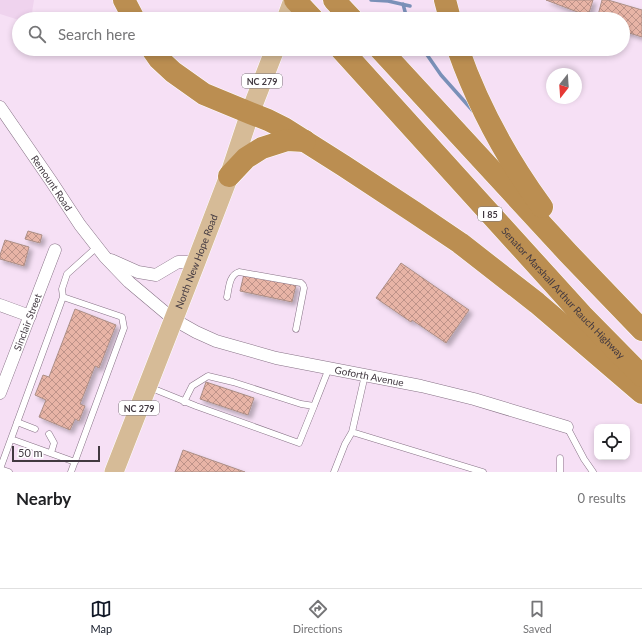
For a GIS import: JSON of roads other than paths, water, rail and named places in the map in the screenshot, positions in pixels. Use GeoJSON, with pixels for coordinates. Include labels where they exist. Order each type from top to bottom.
{"type":"FeatureCollection","features":[{"type":"Feature","properties":{"kind":"highway"},"geometry":{"type":"LineString","coordinates":[[124,0],[130,12]]}},
{"type":"Feature","properties":{"kind":"highway"},"geometry":{"type":"LineString","coordinates":[[294,0],[306,12]]}},
{"type":"Feature","properties":{"kind":"highway"},"geometry":{"type":"LineString","coordinates":[[334,0],[345,12]]}},
{"type":"Feature","properties":{"kind":"highway"},"geometry":{"type":"LineString","coordinates":[[445,0],[448,12]]}},
{"type":"Feature","properties":{"kind":"highway"},"geometry":{"type":"LineString","coordinates":[[157,56],[173,72],[204,94],[284,128],[466,247],[537,303],[642,393]]}},
{"type":"Feature","properties":{"kind":"highway","name":"Senator Marshall Arthur Rauch Highway"},"geometry":{"type":"LineString","coordinates":[[346,56],[582,315],[642,377]]}},
{"type":"Feature","properties":{"kind":"highway"},"geometry":{"type":"LineString","coordinates":[[386,56],[568,253],[642,330]]}},
{"type":"Feature","properties":{"kind":"highway"},"geometry":{"type":"LineString","coordinates":[[461,56],[486,116],[505,152],[526,186],[560,231],[568,253]]}},
{"type":"Feature","properties":{"kind":"highway"},"geometry":{"type":"LineString","coordinates":[[229,176],[246,158],[262,148],[288,140],[305,141]]}},
{"type":"Feature","properties":{"kind":"main road"},"geometry":{"type":"LineString","coordinates":[[289,12],[294,0]]}},
{"type":"Feature","properties":{"kind":"main road","name":"North New Hope Road"},"geometry":{"type":"LineString","coordinates":[[114,472],[229,176],[250,113],[272,56]]}},
{"type":"Feature","properties":{"kind":"street","name":"Remount Road"},"geometry":{"type":"LineString","coordinates":[[0,107],[80,225],[105,258],[129,282],[174,319]]}},
{"type":"Feature","properties":{"kind":"street","name":"Sinclair Street"},"geometry":{"type":"LineString","coordinates":[[0,393],[54,250]]}},
{"type":"Feature","properties":{"kind":"street"},"geometry":{"type":"LineString","coordinates":[[105,258],[138,272],[156,275],[178,262],[196,262]]}},
{"type":"Feature","properties":{"kind":"street"},"geometry":{"type":"LineString","coordinates":[[0,305],[30,316]]}},
{"type":"Feature","properties":{"kind":"street","name":"Goforth Avenue"},"geometry":{"type":"LineString","coordinates":[[174,319],[196,332],[216,341],[276,358],[421,386],[474,399],[567,427]]}},
{"type":"Feature","properties":{"kind":"lane"},"geometry":{"type":"LineString","coordinates":[[10,472],[0,469],[62,297],[62,289],[67,274],[97,247]]}},
{"type":"Feature","properties":{"kind":"lane"},"geometry":{"type":"LineString","coordinates":[[227,297],[232,277],[234,273],[239,272],[301,283],[304,288],[296,330]]}},
{"type":"Feature","properties":{"kind":"lane"},"geometry":{"type":"LineString","coordinates":[[62,297],[122,317],[124,328],[71,472]]}},
{"type":"Feature","properties":{"kind":"lane"},"geometry":{"type":"LineString","coordinates":[[147,387],[184,402],[299,443],[329,368]]}},
{"type":"Feature","properties":{"kind":"lane"},"geometry":{"type":"LineString","coordinates":[[334,472],[345,444],[352,432],[365,375]]}},
{"type":"Feature","properties":{"kind":"lane"},"geometry":{"type":"LineString","coordinates":[[184,402],[192,386],[208,376],[233,382],[301,404],[314,406]]}},
{"type":"Feature","properties":{"kind":"lane"},"geometry":{"type":"LineString","coordinates":[[17,422],[35,429]]}},
{"type":"Feature","properties":{"kind":"lane"},"geometry":{"type":"LineString","coordinates":[[567,427],[584,459],[593,472]]}},
{"type":"Feature","properties":{"kind":"lane"},"geometry":{"type":"LineString","coordinates":[[352,432],[482,472]]}},
{"type":"Feature","properties":{"kind":"lane"},"geometry":{"type":"LineString","coordinates":[[50,434],[54,443],[50,453]]}},
{"type":"Feature","properties":{"kind":"lane"},"geometry":{"type":"LineString","coordinates":[[11,439],[75,462]]}},
{"type":"Feature","properties":{"kind":"lane"},"geometry":{"type":"LineString","coordinates":[[560,458],[560,472]]}},
{"type":"Feature","properties":{"kind":"waterway"},"geometry":{"type":"LineString","coordinates":[[371,0],[388,1],[410,6]]}},
{"type":"Feature","properties":{"kind":"waterway"},"geometry":{"type":"LineString","coordinates":[[403,4],[405,12]]}},
{"type":"Feature","properties":{"kind":"waterway"},"geometry":{"type":"LineString","coordinates":[[428,56],[441,75],[473,111]]}}]}
